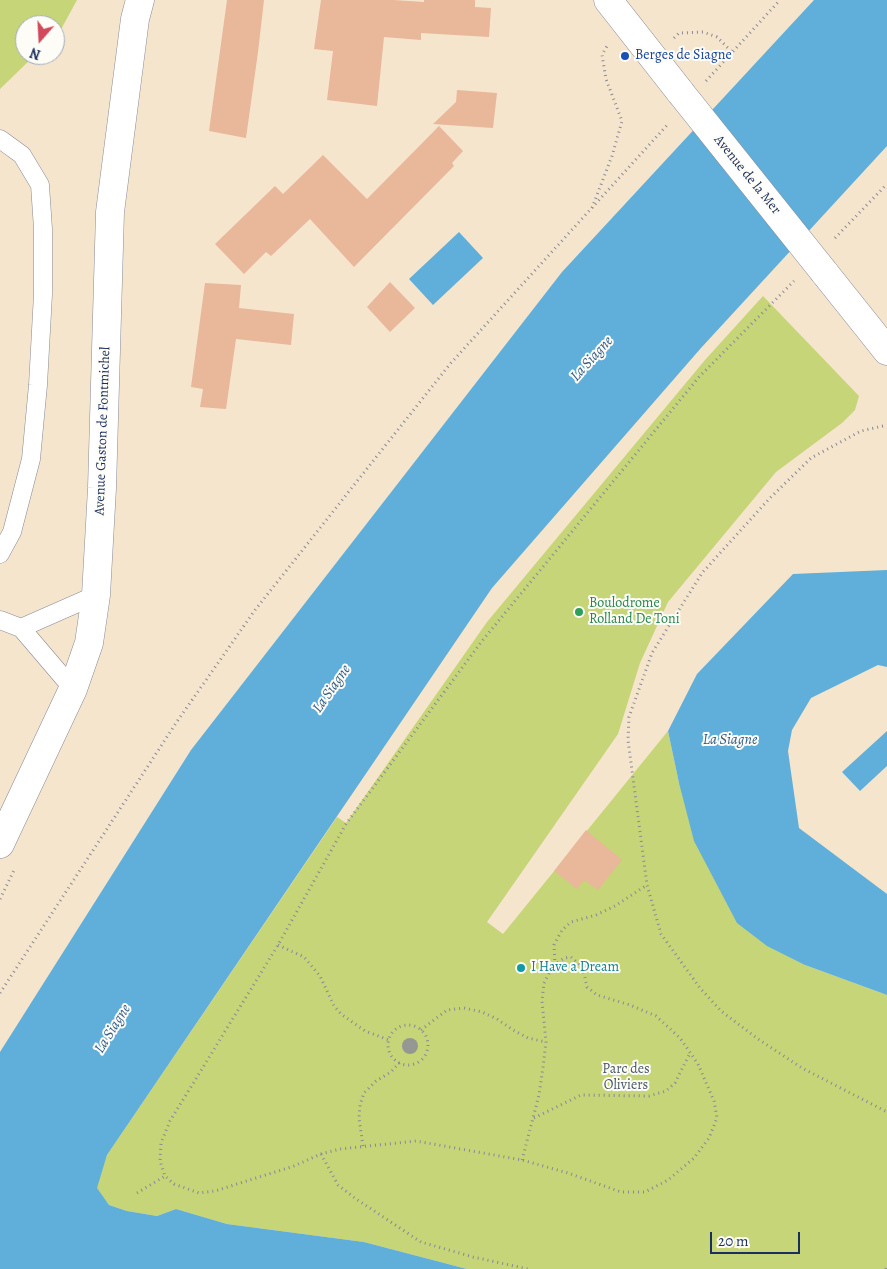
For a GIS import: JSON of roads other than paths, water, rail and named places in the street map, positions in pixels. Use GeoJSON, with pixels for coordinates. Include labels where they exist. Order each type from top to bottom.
{"type":"FeatureCollection","features":[{"type":"Feature","properties":{"kind":"main road","name":"Avenue Gaston de Fontmichel"},"geometry":{"type":"LineString","coordinates":[[0,844],[73,689],[90,643],[96,595],[102,478],[110,212],[135,20],[140,0]]}},
{"type":"Feature","properties":{"kind":"main road","name":"Avenue de la Mer"},"geometry":{"type":"LineString","coordinates":[[615,9],[681,92],[811,274],[887,351]]}},
{"type":"Feature","properties":{"kind":"lane"},"geometry":{"type":"LineString","coordinates":[[0,139],[22,155],[40,185],[43,229],[43,294],[38,385],[31,459],[12,532],[0,554]]}},
{"type":"Feature","properties":{"kind":"lane"},"geometry":{"type":"LineString","coordinates":[[21,628],[96,595]]}},
{"type":"Feature","properties":{"kind":"lane"},"geometry":{"type":"LineString","coordinates":[[0,620],[21,628],[73,689]]}},
{"type":"Feature","properties":{"kind":"water"},"geometry":{"type":"Polygon","coordinates":[[[814,0],[887,0],[887,146],[701,348],[492,588],[107,1155],[97,1188],[109,1205],[127,1211],[157,1216],[176,1209],[227,1224],[364,1242],[467,1269],[0,1269],[0,1052],[191,750],[562,272],[814,0]]]}},
{"type":"Feature","properties":{"kind":"water"},"geometry":{"type":"Polygon","coordinates":[[[459,232],[483,258],[433,305],[409,279],[459,232]]]}},
{"type":"Feature","properties":{"kind":"water","name":"La Siagne"},"geometry":{"type":"Polygon","coordinates":[[[887,570],[887,667],[878,665],[811,698],[792,730],[788,751],[799,828],[887,894],[887,995],[805,965],[767,946],[737,923],[694,841],[668,731],[697,674],[793,574],[887,570]]]}},
{"type":"Feature","properties":{"kind":"water"},"geometry":{"type":"Polygon","coordinates":[[[887,731],[887,766],[860,791],[842,772],[887,731]]]}},
{"type":"Feature","properties":{"kind":"place","name":"Berges de Siagne"},"geometry":{"type":"Point","coordinates":[625,56]}},
{"type":"Feature","properties":{"kind":"place","name":"Boulodrome Rolland De Toni"},"geometry":{"type":"Point","coordinates":[579,612]}},
{"type":"Feature","properties":{"kind":"place","name":"I Have a Dream"},"geometry":{"type":"Point","coordinates":[521,968]}},
{"type":"Feature","properties":{"kind":"park label","name":"Parc des Oliviers"},"geometry":{"type":"Point","coordinates":[626,1078]}}]}
